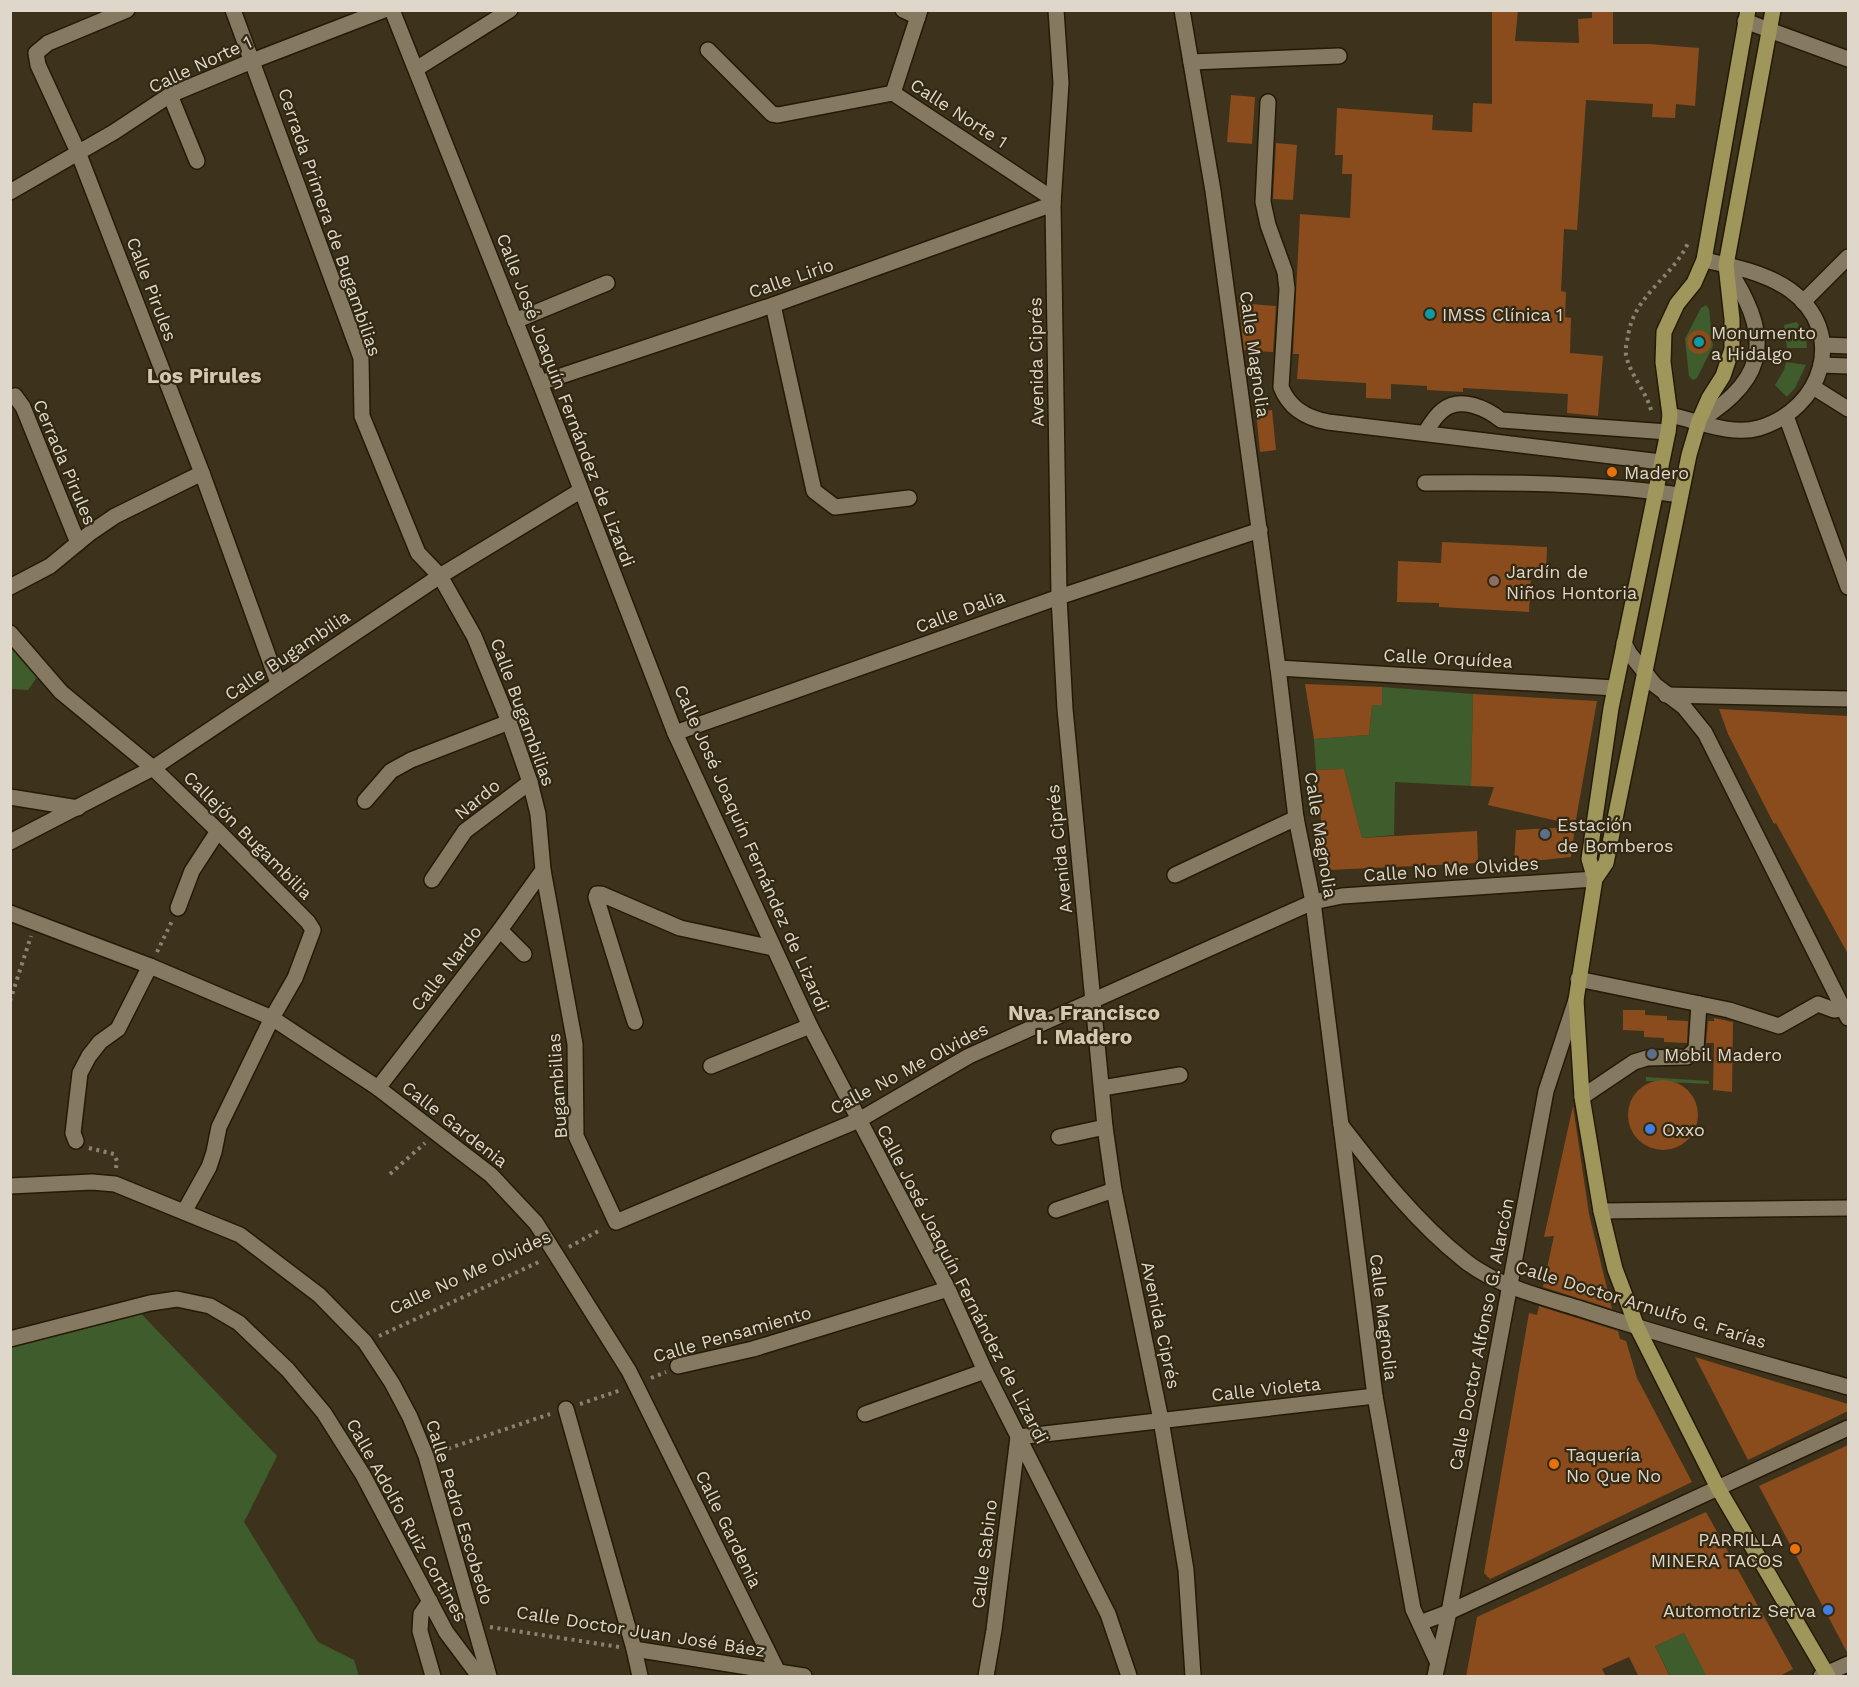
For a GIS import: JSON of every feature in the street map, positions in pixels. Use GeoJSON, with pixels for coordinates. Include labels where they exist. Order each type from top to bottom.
{"type":"FeatureCollection","features":[{"type":"Feature","properties":{"kind":"main road"},"geometry":{"type":"LineString","coordinates":[[1773,10],[1726,265],[1732,319],[1732,349],[1723,375],[1699,421],[1689,454],[1606,863],[1595,879],[1575,1000],[1582,1097],[1601,1211],[1616,1269],[1637,1327],[1718,1488],[1825,1676]]}},
{"type":"Feature","properties":{"kind":"main road"},"geometry":{"type":"LineString","coordinates":[[1595,879],[1589,860],[1611,708],[1668,432],[1670,415],[1662,362],[1664,332],[1677,304],[1694,283],[1704,260],[1746,16]]}},
{"type":"Feature","properties":{"kind":"main road"},"geometry":{"type":"LineString","coordinates":[[1611,708],[1637,713]]}},
{"type":"Feature","properties":{"kind":"street"},"geometry":{"type":"LineString","coordinates":[[78,152],[38,65],[36,53],[48,43],[127,10]]}},
{"type":"Feature","properties":{"kind":"street","name":"Cerrada Primera de Bugambilias"},"geometry":{"type":"LineString","coordinates":[[233,10],[361,358],[362,416],[418,554],[440,576]]}},
{"type":"Feature","properties":{"kind":"street","name":"Calle Norte 1"},"geometry":{"type":"LineString","coordinates":[[10,192],[170,95],[384,10]]}},
{"type":"Feature","properties":{"kind":"street","name":"Calle José Joaquín Fernández de Lizardi"},"geometry":{"type":"LineString","coordinates":[[392,10],[540,383],[675,733],[810,1026],[948,1289],[1018,1437],[1108,1614],[1129,1677]]}},
{"type":"Feature","properties":{"kind":"street"},"geometry":{"type":"LineString","coordinates":[[416,69],[510,10]]}},
{"type":"Feature","properties":{"kind":"street","name":"Calle Norte 1"},"geometry":{"type":"LineString","coordinates":[[903,10],[919,14],[893,93],[1053,201]]}},
{"type":"Feature","properties":{"kind":"street","name":"Avenida Ciprés"},"geometry":{"type":"LineString","coordinates":[[1056,10],[1061,83],[1053,201],[1059,597],[1065,710],[1105,1127],[1114,1190],[1161,1420],[1186,1570],[1193,1677]]}},
{"type":"Feature","properties":{"kind":"street","name":"Calle Magnolia"},"geometry":{"type":"LineString","coordinates":[[1182,10],[1213,191],[1260,530],[1296,818],[1313,902],[1375,1396],[1413,1610],[1420,1623],[1436,1669]]}},
{"type":"Feature","properties":{"kind":"street"},"geometry":{"type":"LineString","coordinates":[[1746,16],[1769,30],[1848,58]]}},
{"type":"Feature","properties":{"kind":"street"},"geometry":{"type":"LineString","coordinates":[[708,50],[772,114],[778,115],[893,93]]}},
{"type":"Feature","properties":{"kind":"street"},"geometry":{"type":"LineString","coordinates":[[1191,62],[1339,56]]}},
{"type":"Feature","properties":{"kind":"street"},"geometry":{"type":"LineString","coordinates":[[170,95],[197,161]]}},
{"type":"Feature","properties":{"kind":"street"},"geometry":{"type":"LineString","coordinates":[[1268,102],[1263,202],[1268,225],[1285,272],[1287,289],[1281,387],[1285,398],[1299,412],[1315,419],[1661,462]]}},
{"type":"Feature","properties":{"kind":"street","name":"Calle Pirules"},"geometry":{"type":"LineString","coordinates":[[78,152],[202,473],[278,683]]}},
{"type":"Feature","properties":{"kind":"street","name":"Calle Lirio"},"geometry":{"type":"LineString","coordinates":[[540,383],[773,305],[1053,201]]}},
{"type":"Feature","properties":{"kind":"street"},"geometry":{"type":"LineString","coordinates":[[1803,302],[1848,257]]}},
{"type":"Feature","properties":{"kind":"street"},"geometry":{"type":"LineString","coordinates":[[1670,415],[1727,429],[1758,428],[1786,416],[1801,403],[1813,387],[1821,365],[1824,345],[1816,321],[1803,302],[1789,290],[1766,278],[1704,260]]}},
{"type":"Feature","properties":{"kind":"street"},"geometry":{"type":"LineString","coordinates":[[1699,421],[1730,400],[1750,373],[1756,356],[1758,337],[1756,323],[1740,287],[1726,265]]}},
{"type":"Feature","properties":{"kind":"street"},"geometry":{"type":"LineString","coordinates":[[515,321],[607,283]]}},
{"type":"Feature","properties":{"kind":"street"},"geometry":{"type":"LineString","coordinates":[[773,305],[814,491],[835,507],[909,498]]}},
{"type":"Feature","properties":{"kind":"street"},"geometry":{"type":"LineString","coordinates":[[1824,345],[1848,346]]}},
{"type":"Feature","properties":{"kind":"street"},"geometry":{"type":"LineString","coordinates":[[1821,365],[1848,366]]}},
{"type":"Feature","properties":{"kind":"street"},"geometry":{"type":"LineString","coordinates":[[1813,387],[1848,409]]}},
{"type":"Feature","properties":{"kind":"street","name":"Cerrada Pirules"},"geometry":{"type":"LineString","coordinates":[[13,397],[23,407],[78,543]]}},
{"type":"Feature","properties":{"kind":"street"},"geometry":{"type":"LineString","coordinates":[[1425,433],[1434,418],[1444,408],[1465,404],[1480,406],[1501,420],[1668,432]]}},
{"type":"Feature","properties":{"kind":"street"},"geometry":{"type":"LineString","coordinates":[[1786,416],[1848,587]]}},
{"type":"Feature","properties":{"kind":"street"},"geometry":{"type":"LineString","coordinates":[[1501,420],[1502,442]]}},
{"type":"Feature","properties":{"kind":"street"},"geometry":{"type":"LineString","coordinates":[[10,587],[50,566],[115,516],[202,473]]}},
{"type":"Feature","properties":{"kind":"street"},"geometry":{"type":"LineString","coordinates":[[1425,483],[1602,486],[1680,495]]}},
{"type":"Feature","properties":{"kind":"street","name":"Calle Bugambilia"},"geometry":{"type":"LineString","coordinates":[[10,842],[153,768],[440,576],[580,491]]}},
{"type":"Feature","properties":{"kind":"street","name":"Calle Dalia"},"geometry":{"type":"LineString","coordinates":[[675,733],[1059,597],[1260,530]]}},
{"type":"Feature","properties":{"kind":"street","name":"Calle Bugambilias"},"geometry":{"type":"LineString","coordinates":[[440,576],[474,636],[509,722],[530,782],[538,814],[543,870]]}},
{"type":"Feature","properties":{"kind":"street","name":"Callejón Bugambilia"},"geometry":{"type":"LineString","coordinates":[[10,633],[61,692],[153,768],[308,922],[313,930],[295,978],[272,1018]]}},
{"type":"Feature","properties":{"kind":"street"},"geometry":{"type":"LineString","coordinates":[[1624,643],[1646,674],[1666,695],[1684,707],[1705,733],[1847,1011]]}},
{"type":"Feature","properties":{"kind":"street","name":"Calle Orquídea"},"geometry":{"type":"LineString","coordinates":[[1278,668],[1615,688]]}},
{"type":"Feature","properties":{"kind":"street"},"geometry":{"type":"LineString","coordinates":[[1666,695],[1848,699]]}},
{"type":"Feature","properties":{"kind":"street"},"geometry":{"type":"LineString","coordinates":[[365,801],[391,771],[411,760],[509,722]]}},
{"type":"Feature","properties":{"kind":"street","name":"Nardo"},"geometry":{"type":"LineString","coordinates":[[432,880],[465,831],[530,782]]}},
{"type":"Feature","properties":{"kind":"street"},"geometry":{"type":"LineString","coordinates":[[10,797],[78,808]]}},
{"type":"Feature","properties":{"kind":"street"},"geometry":{"type":"LineString","coordinates":[[1175,874],[1296,818]]}},
{"type":"Feature","properties":{"kind":"street"},"geometry":{"type":"LineString","coordinates":[[178,908],[192,871],[218,831]]}},
{"type":"Feature","properties":{"kind":"street","name":"Calle Nardo"},"geometry":{"type":"LineString","coordinates":[[378,1088],[500,930],[543,870]]}},
{"type":"Feature","properties":{"kind":"street","name":"Bugambilias"},"geometry":{"type":"LineString","coordinates":[[543,870],[575,1044],[576,1136],[616,1222]]}},
{"type":"Feature","properties":{"kind":"street","name":"Calle No Me Olvides"},"geometry":{"type":"LineString","coordinates":[[616,1222],[859,1120],[969,1056],[1313,902],[1342,896],[1595,879]]}},
{"type":"Feature","properties":{"kind":"street"},"geometry":{"type":"LineString","coordinates":[[635,1022],[596,897],[597,894],[602,894],[680,928],[773,948]]}},
{"type":"Feature","properties":{"kind":"street","name":"Calle Gardenia"},"geometry":{"type":"LineString","coordinates":[[10,913],[150,966],[272,1018],[378,1088],[491,1175],[536,1223],[629,1371],[779,1674]]}},
{"type":"Feature","properties":{"kind":"street"},"geometry":{"type":"LineString","coordinates":[[500,930],[524,954]]}},
{"type":"Feature","properties":{"kind":"street"},"geometry":{"type":"LineString","coordinates":[[76,1141],[73,1134],[81,1073],[89,1056],[100,1042],[118,1029],[150,966]]}},
{"type":"Feature","properties":{"kind":"street"},"geometry":{"type":"LineString","coordinates":[[1578,978],[1729,1010],[1779,1026],[1818,1004],[1834,1010],[1847,1011]]}},
{"type":"Feature","properties":{"kind":"street","name":"Calle Doctor Alfonso G. Alarcón"},"geometry":{"type":"LineString","coordinates":[[1436,1669],[1449,1612],[1546,1091],[1575,1000]]}},
{"type":"Feature","properties":{"kind":"street"},"geometry":{"type":"LineString","coordinates":[[1582,1097],[1634,1062],[1647,1058],[1687,1057],[1693,1054],[1696,1049],[1700,1004]]}},
{"type":"Feature","properties":{"kind":"street"},"geometry":{"type":"LineString","coordinates":[[184,1212],[209,1167],[219,1127],[272,1018]]}},
{"type":"Feature","properties":{"kind":"street"},"geometry":{"type":"LineString","coordinates":[[711,1066],[810,1026]]}},
{"type":"Feature","properties":{"kind":"street"},"geometry":{"type":"LineString","coordinates":[[1102,1088],[1180,1075]]}},
{"type":"Feature","properties":{"kind":"street","name":"Calle Doctor Arnulfo G. Farías"},"geometry":{"type":"LineString","coordinates":[[1341,1125],[1380,1175],[1418,1216],[1465,1261],[1509,1286],[1637,1327],[1848,1387]]}},
{"type":"Feature","properties":{"kind":"street"},"geometry":{"type":"LineString","coordinates":[[1059,1137],[1105,1127]]}},
{"type":"Feature","properties":{"kind":"street","name":"Calle Pedro Escobedo"},"geometry":{"type":"LineString","coordinates":[[10,1186],[92,1182],[115,1184],[240,1236],[319,1295],[364,1342],[392,1383],[410,1417],[426,1456],[489,1677]]}},
{"type":"Feature","properties":{"kind":"street"},"geometry":{"type":"LineString","coordinates":[[1056,1210],[1114,1190]]}},
{"type":"Feature","properties":{"kind":"street"},"geometry":{"type":"LineString","coordinates":[[1601,1211],[1848,1208]]}},
{"type":"Feature","properties":{"kind":"street","name":"Calle Pensamiento"},"geometry":{"type":"LineString","coordinates":[[678,1366],[753,1349],[948,1289]]}},
{"type":"Feature","properties":{"kind":"street","name":"Calle Adolfo Ruiz Cortines"},"geometry":{"type":"LineString","coordinates":[[15,1336],[150,1303],[177,1299],[210,1306],[239,1323],[288,1370],[324,1413],[363,1475],[446,1632],[479,1677]]}},
{"type":"Feature","properties":{"kind":"street"},"geometry":{"type":"LineString","coordinates":[[865,1414],[986,1371]]}},
{"type":"Feature","properties":{"kind":"street","name":"Calle Violeta"},"geometry":{"type":"LineString","coordinates":[[1018,1437],[1375,1396]]}},
{"type":"Feature","properties":{"kind":"street"},"geometry":{"type":"LineString","coordinates":[[566,1409],[640,1677]]}},
{"type":"Feature","properties":{"kind":"street"},"geometry":{"type":"LineString","coordinates":[[1420,1623],[1449,1612],[1848,1428]]}},
{"type":"Feature","properties":{"kind":"street","name":"Calle Sabino"},"geometry":{"type":"LineString","coordinates":[[986,1677],[1018,1437]]}},
{"type":"Feature","properties":{"kind":"street"},"geometry":{"type":"LineString","coordinates":[[430,1601],[421,1614],[420,1631],[433,1677]]}},
{"type":"Feature","properties":{"kind":"street","name":"Calle Doctor Juan José Báez"},"geometry":{"type":"LineString","coordinates":[[634,1649],[804,1677]]}},
{"type":"Feature","properties":{"kind":"street"},"geometry":{"type":"LineString","coordinates":[[1825,1676],[1848,1664]]}},
{"type":"Feature","properties":{"kind":"path"},"geometry":{"type":"LineString","coordinates":[[150,966],[178,908]]}},
{"type":"Feature","properties":{"kind":"path"},"geometry":{"type":"LineString","coordinates":[[10,1001],[36,921]]}},
{"type":"Feature","properties":{"kind":"path"},"geometry":{"type":"LineString","coordinates":[[390,1174],[436,1134]]}},
{"type":"Feature","properties":{"kind":"path"},"geometry":{"type":"LineString","coordinates":[[76,1141],[83,1146],[114,1154],[117,1161],[115,1184]]}},
{"type":"Feature","properties":{"kind":"path","name":"Calle No Me Olvides"},"geometry":{"type":"LineString","coordinates":[[364,1342],[557,1254],[616,1222]]}},
{"type":"Feature","properties":{"kind":"path","name":"Calle Pensamiento"},"geometry":{"type":"LineString","coordinates":[[426,1456],[635,1385],[678,1366]]}},
{"type":"Feature","properties":{"kind":"path","name":"Calle Doctor Juan José Báez"},"geometry":{"type":"LineString","coordinates":[[473,1624],[634,1649]]}},
{"type":"Feature","properties":{"kind":"green space"},"geometry":{"type":"Polygon","coordinates":[[[1706,305],[1709,309],[1713,346],[1697,378],[1693,380],[1689,376],[1685,339],[1701,308],[1706,305]]]}},
{"type":"Feature","properties":{"kind":"green space"},"geometry":{"type":"Polygon","coordinates":[[[1797,322],[1806,339],[1807,348],[1787,348],[1784,325],[1797,322]]]}},
{"type":"Feature","properties":{"kind":"green space"},"geometry":{"type":"Polygon","coordinates":[[[1786,362],[1806,365],[1795,388],[1787,397],[1775,385],[1786,362]]]}},
{"type":"Feature","properties":{"kind":"green space"},"geometry":{"type":"Polygon","coordinates":[[[10,641],[39,674],[28,690],[11,689],[10,641]]]}},
{"type":"Feature","properties":{"kind":"green space"},"geometry":{"type":"Polygon","coordinates":[[[1382,687],[1473,694],[1471,786],[1395,782],[1394,835],[1362,838],[1344,769],[1316,770],[1314,739],[1369,735],[1372,705],[1382,705],[1382,687]]]}},
{"type":"Feature","properties":{"kind":"green space"},"geometry":{"type":"Polygon","coordinates":[[[1646,1077],[1709,1081],[1709,1084],[1646,1081],[1646,1077]]]}},
{"type":"Feature","properties":{"kind":"green space"},"geometry":{"type":"Polygon","coordinates":[[[130,1302],[277,1456],[244,1522],[318,1642],[354,1660],[359,1676],[11,1676],[11,1338],[130,1302]]]}},
{"type":"Feature","properties":{"kind":"green space"},"geometry":{"type":"Polygon","coordinates":[[[1684,1633],[1707,1676],[1670,1676],[1655,1646],[1684,1633]]]}},
{"type":"Feature","properties":{"kind":"building"},"geometry":{"type":"Polygon","coordinates":[[[1492,10],[1518,10],[1515,41],[1579,43],[1578,19],[1592,18],[1592,10],[1613,10],[1613,44],[1699,48],[1695,106],[1676,104],[1675,118],[1652,117],[1653,104],[1586,100],[1577,230],[1564,229],[1561,291],[1566,292],[1565,317],[1571,318],[1570,353],[1603,356],[1598,416],[1567,413],[1568,394],[1463,388],[1463,392],[1427,390],[1427,386],[1391,384],[1391,399],[1366,398],[1366,383],[1297,379],[1299,354],[1293,354],[1300,214],[1350,218],[1352,174],[1342,174],[1343,155],[1335,155],[1337,108],[1433,115],[1432,130],[1472,132],[1473,103],[1492,104],[1492,10]]]}},
{"type":"Feature","properties":{"kind":"building"},"geometry":{"type":"Polygon","coordinates":[[[1231,95],[1255,97],[1252,144],[1227,142],[1231,95]]]}},
{"type":"Feature","properties":{"kind":"building"},"geometry":{"type":"Polygon","coordinates":[[[1276,143],[1297,145],[1293,200],[1273,199],[1276,143]]]}},
{"type":"Feature","properties":{"kind":"building"},"geometry":{"type":"Polygon","coordinates":[[[1239,303],[1276,306],[1273,352],[1244,350],[1239,303]]]}},
{"type":"Feature","properties":{"kind":"building"},"geometry":{"type":"Polygon","coordinates":[[[1699,330],[1708,333],[1711,342],[1708,351],[1699,354],[1690,351],[1687,342],[1690,333],[1699,330]]]}},
{"type":"Feature","properties":{"kind":"building"},"geometry":{"type":"Polygon","coordinates":[[[1272,410],[1276,450],[1260,452],[1256,412],[1272,410]]]}},
{"type":"Feature","properties":{"kind":"building"},"geometry":{"type":"Polygon","coordinates":[[[1442,542],[1547,547],[1546,575],[1531,574],[1529,612],[1439,607],[1439,603],[1397,602],[1398,561],[1441,563],[1442,542]]]}},
{"type":"Feature","properties":{"kind":"building"},"geometry":{"type":"Polygon","coordinates":[[[1305,684],[1382,687],[1382,705],[1372,705],[1369,735],[1314,739],[1305,684]]]}},
{"type":"Feature","properties":{"kind":"building"},"geometry":{"type":"Polygon","coordinates":[[[1473,694],[1597,701],[1575,825],[1488,805],[1494,787],[1471,786],[1473,694]]]}},
{"type":"Feature","properties":{"kind":"building"},"geometry":{"type":"Polygon","coordinates":[[[1719,709],[1848,716],[1848,954],[1776,823],[1774,824],[1728,734],[1719,709]]]}},
{"type":"Feature","properties":{"kind":"building"},"geometry":{"type":"Polygon","coordinates":[[[1344,769],[1362,838],[1477,831],[1478,863],[1329,870],[1323,840],[1316,770],[1344,769]]]}},
{"type":"Feature","properties":{"kind":"building"},"geometry":{"type":"Polygon","coordinates":[[[1575,827],[1571,857],[1514,863],[1516,830],[1575,827]]]}},
{"type":"Feature","properties":{"kind":"building"},"geometry":{"type":"Polygon","coordinates":[[[1623,1010],[1645,1010],[1645,1015],[1667,1016],[1667,1020],[1688,1021],[1687,1043],[1664,1042],[1664,1038],[1644,1037],[1644,1031],[1623,1030],[1623,1010]]]}},
{"type":"Feature","properties":{"kind":"building"},"geometry":{"type":"Polygon","coordinates":[[[1714,1018],[1733,1022],[1732,1092],[1713,1090],[1714,1043],[1706,1043],[1708,1021],[1714,1021],[1714,1018]]]}},
{"type":"Feature","properties":{"kind":"building","name":"Oxxo"},"geometry":{"type":"Polygon","coordinates":[[[1663,1080],[1676,1083],[1688,1090],[1695,1102],[1698,1115],[1695,1128],[1688,1140],[1676,1147],[1663,1150],[1650,1147],[1638,1140],[1631,1128],[1628,1115],[1631,1102],[1638,1090],[1650,1083],[1663,1080]]]}},
{"type":"Feature","properties":{"kind":"building"},"geometry":{"type":"Polygon","coordinates":[[[1573,1106],[1589,1214],[1612,1309],[1543,1287],[1554,1236],[1544,1237],[1573,1106]]]}},
{"type":"Feature","properties":{"kind":"building"},"geometry":{"type":"Polygon","coordinates":[[[1539,1306],[1618,1331],[1620,1339],[1626,1341],[1637,1378],[1692,1482],[1490,1579],[1484,1573],[1529,1313],[1537,1315],[1539,1306]]]}},
{"type":"Feature","properties":{"kind":"building"},"geometry":{"type":"Polygon","coordinates":[[[1695,1357],[1848,1404],[1848,1411],[1748,1460],[1695,1357]]]}},
{"type":"Feature","properties":{"kind":"building"},"geometry":{"type":"Polygon","coordinates":[[[1848,1445],[1848,1654],[1759,1486],[1848,1445]]]}},
{"type":"Feature","properties":{"kind":"building"},"geometry":{"type":"Polygon","coordinates":[[[1706,1512],[1793,1669],[1778,1677],[1707,1677],[1684,1633],[1655,1646],[1670,1677],[1639,1677],[1629,1657],[1602,1669],[1606,1677],[1466,1677],[1477,1617],[1706,1512]]]}},
{"type":"Feature","properties":{"kind":"place","name":"IMSS Clínica 1"},"geometry":{"type":"Point","coordinates":[1430,314]}},
{"type":"Feature","properties":{"kind":"place","name":"Monumento a Hidalgo"},"geometry":{"type":"Point","coordinates":[1699,342]}},
{"type":"Feature","properties":{"kind":"place","name":"Madero"},"geometry":{"type":"Point","coordinates":[1612,472]}},
{"type":"Feature","properties":{"kind":"place","name":"Jardín de Niños Hontoria"},"geometry":{"type":"Point","coordinates":[1494,581]}},
{"type":"Feature","properties":{"kind":"place","name":"Estación de Bomberos"},"geometry":{"type":"Point","coordinates":[1545,834]}},
{"type":"Feature","properties":{"kind":"place","name":"Mobil Madero"},"geometry":{"type":"Point","coordinates":[1652,1054]}},
{"type":"Feature","properties":{"kind":"place","name":"Oxxo"},"geometry":{"type":"Point","coordinates":[1650,1129]}},
{"type":"Feature","properties":{"kind":"place","name":"Taquería No Que No"},"geometry":{"type":"Point","coordinates":[1554,1464]}},
{"type":"Feature","properties":{"kind":"place","name":"PARRILLA MINERA TACOS"},"geometry":{"type":"Point","coordinates":[1795,1549]}},
{"type":"Feature","properties":{"kind":"place","name":"Automotriz Serva"},"geometry":{"type":"Point","coordinates":[1828,1610]}},
{"type":"Feature","properties":{"kind":"district","name":"Los Pirules"},"geometry":{"type":"Point","coordinates":[204,375]}},
{"type":"Feature","properties":{"kind":"district","name":"Nva. Francisco I. Madero"},"geometry":{"type":"Point","coordinates":[1084,1024]}}]}
